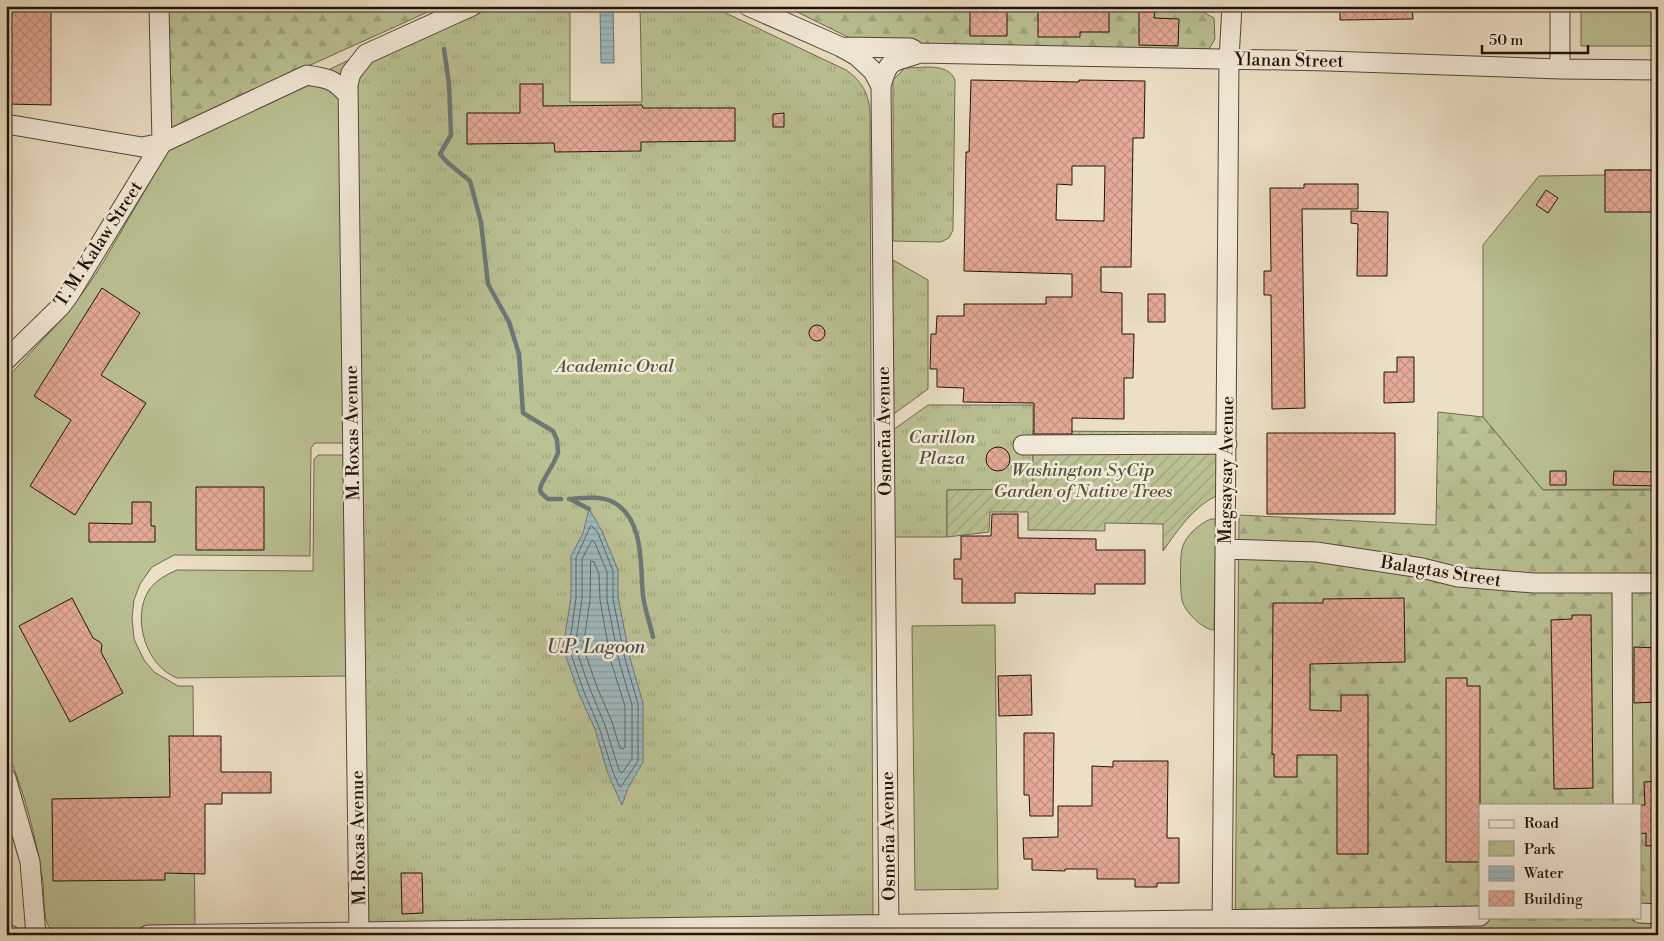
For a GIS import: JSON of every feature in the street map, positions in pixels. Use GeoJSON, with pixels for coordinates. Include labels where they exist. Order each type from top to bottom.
{"type":"FeatureCollection","features":[{"type":"Feature","properties":{"kind":"street"},"geometry":{"type":"LineString","coordinates":[[159,6],[162,143]]}},
{"type":"Feature","properties":{"kind":"street","name":"M. Roxas Avenue"},"geometry":{"type":"LineString","coordinates":[[359,933],[348,81],[351,73],[366,54],[472,6]]}},
{"type":"Feature","properties":{"kind":"street"},"geometry":{"type":"LineString","coordinates":[[748,6],[841,47],[857,56],[873,71],[881,86]]}},
{"type":"Feature","properties":{"kind":"street","name":"Magsaysay Avenue"},"geometry":{"type":"LineString","coordinates":[[1222,928],[1229,59],[1232,6]]}},
{"type":"Feature","properties":{"kind":"street"},"geometry":{"type":"LineString","coordinates":[[1560,6],[1560,69]]}},
{"type":"Feature","properties":{"kind":"street","name":"Ylanan Street"},"geometry":{"type":"LineString","coordinates":[[841,47],[910,48],[920,53]]}},
{"type":"Feature","properties":{"kind":"street","name":"Ylanan Street"},"geometry":{"type":"LineString","coordinates":[[881,86],[886,69],[891,62],[920,53],[1658,70]]}},
{"type":"Feature","properties":{"kind":"street"},"geometry":{"type":"LineString","coordinates":[[6,124],[142,147],[162,143],[307,75],[330,78],[348,95]]}},
{"type":"Feature","properties":{"kind":"street","name":"Osmeña Avenue"},"geometry":{"type":"LineString","coordinates":[[881,86],[888,930]]}},
{"type":"Feature","properties":{"kind":"street","name":"T. M. Kalaw Street"},"geometry":{"type":"LineString","coordinates":[[6,360],[60,307],[69,295],[162,143]]}},
{"type":"Feature","properties":{"kind":"street"},"geometry":{"type":"LineString","coordinates":[[1022,445],[1227,444]]}},
{"type":"Feature","properties":{"kind":"street","name":"Balagtas Street"},"geometry":{"type":"LineString","coordinates":[[1225,550],[1316,552],[1422,568],[1468,578],[1534,583],[1658,584]]}},
{"type":"Feature","properties":{"kind":"street"},"geometry":{"type":"LineString","coordinates":[[1622,584],[1623,804]]}},
{"type":"Feature","properties":{"kind":"street"},"geometry":{"type":"LineString","coordinates":[[6,778],[30,862],[36,935]]}},
{"type":"Feature","properties":{"kind":"street"},"geometry":{"type":"LineString","coordinates":[[1642,914],[1658,914]]}},
{"type":"Feature","properties":{"kind":"street"},"geometry":{"type":"LineString","coordinates":[[148,935],[1222,928],[1479,916]]}},
{"type":"Feature","properties":{"kind":"street"},"geometry":{"type":"LineString","coordinates":[[6,934],[10,935]]}},
{"type":"Feature","properties":{"kind":"green space"},"geometry":{"type":"Polygon","coordinates":[[[166,6],[441,6],[169,129],[166,6]]]}},
{"type":"Feature","properties":{"kind":"green space","name":"Academic Oval"},"geometry":{"type":"Polygon","coordinates":[[[495,6],[570,6],[570,102],[642,102],[640,6],[711,6],[846,70],[864,88],[870,113],[873,935],[369,935],[355,95],[358,78],[371,62],[495,6]]]}},
{"type":"Feature","properties":{"kind":"green space"},"geometry":{"type":"Polygon","coordinates":[[[785,6],[1166,6],[1203,12],[1214,18],[1215,39],[1209,49],[1150,50],[860,43],[785,6]]]}},
{"type":"Feature","properties":{"kind":"green space"},"geometry":{"type":"Polygon","coordinates":[[[1581,6],[1658,6],[1658,46],[1581,46],[1581,6]]]}},
{"type":"Feature","properties":{"kind":"green space"},"geometry":{"type":"Polygon","coordinates":[[[351,59],[342,77],[318,75],[351,59]]]}},
{"type":"Feature","properties":{"kind":"green space"},"geometry":{"type":"Polygon","coordinates":[[[905,68],[940,68],[951,74],[955,80],[953,230],[949,238],[941,242],[893,241],[893,80],[905,68]]]}},
{"type":"Feature","properties":{"kind":"green space"},"geometry":{"type":"Polygon","coordinates":[[[315,77],[341,89],[349,443],[315,443],[311,448],[310,556],[174,555],[152,567],[140,584],[134,600],[132,618],[134,639],[144,660],[154,672],[178,686],[193,686],[195,931],[57,930],[50,928],[46,919],[43,882],[33,831],[24,797],[6,748],[6,379],[62,319],[87,287],[169,149],[315,77]]]}},
{"type":"Feature","properties":{"kind":"green space"},"geometry":{"type":"Polygon","coordinates":[[[1605,170],[1658,170],[1658,489],[1543,490],[1483,417],[1483,245],[1539,176],[1605,175],[1605,170]]]}},
{"type":"Feature","properties":{"kind":"green space"},"geometry":{"type":"Polygon","coordinates":[[[893,260],[928,280],[928,389],[891,416],[893,260]]]}},
{"type":"Feature","properties":{"kind":"green space","name":"Carillon Plaza"},"geometry":{"type":"Polygon","coordinates":[[[928,405],[1033,405],[1033,489],[947,490],[947,537],[892,537],[893,430],[928,405]]]}},
{"type":"Feature","properties":{"kind":"green space"},"geometry":{"type":"Polygon","coordinates":[[[1438,412],[1483,417],[1543,490],[1658,490],[1658,935],[1235,935],[1239,515],[1436,525],[1438,412]]]}},
{"type":"Feature","properties":{"kind":"green space","name":"Washington SyCip Garden of Native Trees"},"geometry":{"type":"Polygon","coordinates":[[[1033,431],[1218,432],[1216,496],[1193,513],[1163,551],[1163,524],[1105,523],[1105,531],[1028,530],[1028,512],[990,512],[989,532],[947,537],[947,490],[1033,489],[1033,431]]]}},
{"type":"Feature","properties":{"kind":"green space"},"geometry":{"type":"Polygon","coordinates":[[[318,455],[344,455],[347,676],[177,678],[166,672],[150,652],[145,640],[141,614],[149,590],[162,578],[177,570],[313,571],[314,459],[318,455]]]}},
{"type":"Feature","properties":{"kind":"green space"},"geometry":{"type":"Polygon","coordinates":[[[1211,519],[1216,519],[1214,630],[1205,627],[1186,609],[1182,600],[1181,582],[1183,544],[1193,531],[1211,519]]]}},
{"type":"Feature","properties":{"kind":"green space"},"geometry":{"type":"Polygon","coordinates":[[[995,625],[998,889],[915,890],[912,626],[995,625]]]}},
{"type":"Feature","properties":{"kind":"water"},"geometry":{"type":"Polygon","coordinates":[[[600,6],[613,6],[614,63],[601,63],[600,6]]]}},
{"type":"Feature","properties":{"kind":"water","name":"U.P. Lagoon"},"geometry":{"type":"Polygon","coordinates":[[[589,509],[602,531],[618,570],[618,597],[630,658],[643,703],[643,762],[628,788],[622,805],[608,774],[595,729],[579,694],[563,648],[571,597],[571,556],[583,533],[589,509]]]}},
{"type":"Feature","properties":{"kind":"building"},"geometry":{"type":"Polygon","coordinates":[[[970,6],[1007,6],[1007,36],[970,36],[970,6]]]}},
{"type":"Feature","properties":{"kind":"building"},"geometry":{"type":"Polygon","coordinates":[[[1038,6],[1109,6],[1109,32],[1080,32],[1080,37],[1038,37],[1038,6]]]}},
{"type":"Feature","properties":{"kind":"building"},"geometry":{"type":"Polygon","coordinates":[[[1340,6],[1412,6],[1413,19],[1340,20],[1340,6]]]}},
{"type":"Feature","properties":{"kind":"building"},"geometry":{"type":"Polygon","coordinates":[[[6,9],[51,9],[51,105],[6,104],[6,9]]]}},
{"type":"Feature","properties":{"kind":"building"},"geometry":{"type":"Polygon","coordinates":[[[1139,12],[1155,12],[1154,18],[1179,19],[1178,46],[1139,45],[1139,12]]]}},
{"type":"Feature","properties":{"kind":"building"},"geometry":{"type":"Polygon","coordinates":[[[971,80],[1145,81],[1144,138],[1133,138],[1131,267],[1101,267],[1101,292],[1122,293],[1122,334],[1134,334],[1133,378],[1124,378],[1124,419],[1072,418],[1072,434],[1034,434],[1034,403],[963,402],[964,388],[937,387],[937,369],[930,369],[931,334],[936,334],[937,316],[964,316],[964,304],[1046,304],[1046,297],[1072,297],[1072,274],[964,271],[966,152],[969,152],[971,80]],[[1072,166],[1072,185],[1057,184],[1056,220],[1104,221],[1105,166],[1072,166]]]}},
{"type":"Feature","properties":{"kind":"building"},"geometry":{"type":"Polygon","coordinates":[[[520,84],[543,84],[543,106],[642,105],[643,108],[735,108],[735,141],[641,142],[641,151],[555,152],[554,143],[467,144],[467,113],[520,113],[520,84]]]}},
{"type":"Feature","properties":{"kind":"building"},"geometry":{"type":"Polygon","coordinates":[[[784,113],[784,127],[773,127],[773,114],[784,113]]]}},
{"type":"Feature","properties":{"kind":"building"},"geometry":{"type":"Polygon","coordinates":[[[1605,170],[1658,170],[1658,212],[1605,212],[1605,170]]]}},
{"type":"Feature","properties":{"kind":"building"},"geometry":{"type":"Polygon","coordinates":[[[1304,184],[1358,184],[1358,209],[1302,209],[1305,408],[1272,409],[1271,295],[1264,295],[1264,271],[1271,271],[1270,188],[1304,188],[1304,184]]]}},
{"type":"Feature","properties":{"kind":"building"},"geometry":{"type":"Polygon","coordinates":[[[1546,190],[1558,198],[1548,213],[1536,205],[1546,190]]]}},
{"type":"Feature","properties":{"kind":"building"},"geometry":{"type":"Polygon","coordinates":[[[1351,211],[1388,212],[1387,276],[1357,276],[1358,224],[1351,223],[1351,211]]]}},
{"type":"Feature","properties":{"kind":"building"},"geometry":{"type":"Polygon","coordinates":[[[102,288],[140,313],[101,375],[146,403],[75,515],[30,486],[71,420],[34,396],[102,288]]]}},
{"type":"Feature","properties":{"kind":"building"},"geometry":{"type":"Polygon","coordinates":[[[1148,294],[1165,294],[1165,322],[1148,322],[1148,294]]]}},
{"type":"Feature","properties":{"kind":"building"},"geometry":{"type":"Polygon","coordinates":[[[814,325],[820,325],[825,330],[823,339],[814,341],[809,336],[809,330],[814,325]]]}},
{"type":"Feature","properties":{"kind":"building"},"geometry":{"type":"Polygon","coordinates":[[[1397,357],[1414,357],[1414,402],[1384,403],[1384,372],[1397,372],[1397,357]]]}},
{"type":"Feature","properties":{"kind":"building"},"geometry":{"type":"Polygon","coordinates":[[[1267,433],[1395,433],[1395,514],[1267,514],[1267,433]]]}},
{"type":"Feature","properties":{"kind":"building"},"geometry":{"type":"Polygon","coordinates":[[[998,447],[1007,450],[1010,459],[1007,468],[998,471],[989,468],[986,459],[989,450],[998,447]]]}},
{"type":"Feature","properties":{"kind":"building"},"geometry":{"type":"Polygon","coordinates":[[[1550,471],[1566,471],[1566,485],[1550,485],[1550,471]]]}},
{"type":"Feature","properties":{"kind":"building"},"geometry":{"type":"Polygon","coordinates":[[[1614,471],[1658,472],[1658,486],[1613,485],[1614,471]]]}},
{"type":"Feature","properties":{"kind":"building"},"geometry":{"type":"Polygon","coordinates":[[[196,487],[264,487],[264,550],[196,550],[196,487]]]}},
{"type":"Feature","properties":{"kind":"building"},"geometry":{"type":"Polygon","coordinates":[[[132,502],[151,502],[151,526],[155,526],[155,542],[89,542],[89,523],[132,524],[132,502]]]}},
{"type":"Feature","properties":{"kind":"building"},"geometry":{"type":"Polygon","coordinates":[[[992,514],[1018,514],[1018,538],[1096,539],[1096,550],[1145,550],[1145,584],[1095,584],[1095,594],[1015,593],[1015,603],[962,603],[962,579],[954,579],[954,559],[961,559],[961,536],[991,536],[992,514]]]}},
{"type":"Feature","properties":{"kind":"building"},"geometry":{"type":"Polygon","coordinates":[[[72,598],[93,638],[102,645],[101,652],[123,693],[70,722],[19,626],[72,598]]]}},
{"type":"Feature","properties":{"kind":"building"},"geometry":{"type":"Polygon","coordinates":[[[1404,598],[1405,662],[1310,664],[1310,710],[1341,711],[1341,695],[1368,695],[1368,854],[1337,854],[1337,755],[1297,755],[1297,777],[1274,777],[1274,754],[1272,754],[1273,603],[1323,603],[1323,599],[1404,598]]]}},
{"type":"Feature","properties":{"kind":"building"},"geometry":{"type":"Polygon","coordinates":[[[1572,615],[1591,615],[1593,788],[1554,789],[1551,620],[1572,619],[1572,615]]]}},
{"type":"Feature","properties":{"kind":"building"},"geometry":{"type":"Polygon","coordinates":[[[1634,647],[1658,648],[1658,702],[1634,703],[1634,647]]]}},
{"type":"Feature","properties":{"kind":"building"},"geometry":{"type":"Polygon","coordinates":[[[1031,675],[1032,715],[999,716],[998,676],[1031,675]]]}},
{"type":"Feature","properties":{"kind":"building"},"geometry":{"type":"Polygon","coordinates":[[[1446,678],[1467,678],[1467,686],[1480,686],[1479,862],[1446,862],[1446,678]]]}},
{"type":"Feature","properties":{"kind":"building"},"geometry":{"type":"Polygon","coordinates":[[[1024,733],[1054,733],[1053,816],[1030,816],[1029,795],[1024,795],[1024,733]]]}},
{"type":"Feature","properties":{"kind":"building"},"geometry":{"type":"Polygon","coordinates":[[[169,736],[221,736],[221,772],[271,772],[271,793],[222,793],[222,804],[205,804],[205,874],[165,873],[165,880],[53,881],[52,799],[170,797],[169,736]]]}},
{"type":"Feature","properties":{"kind":"building"},"geometry":{"type":"Polygon","coordinates":[[[1113,761],[1168,761],[1167,838],[1179,838],[1179,883],[1157,883],[1157,887],[1135,887],[1135,879],[1097,879],[1097,869],[1065,869],[1065,871],[1032,870],[1032,859],[1024,859],[1023,838],[1058,837],[1058,806],[1092,806],[1092,766],[1113,767],[1113,761]]]}},
{"type":"Feature","properties":{"kind":"building"},"geometry":{"type":"Polygon","coordinates":[[[1658,781],[1658,845],[1646,846],[1646,833],[1642,834],[1642,805],[1645,805],[1644,782],[1658,781]]]}},
{"type":"Feature","properties":{"kind":"building"},"geometry":{"type":"Polygon","coordinates":[[[401,873],[422,873],[423,913],[402,914],[401,873]]]}},
{"type":"Feature","properties":{"kind":"waterway"},"geometry":{"type":"LineString","coordinates":[[444,49],[449,84],[451,135],[440,154],[470,181],[481,222],[488,284],[509,322],[519,354],[523,413],[553,431],[557,440],[558,453],[542,483],[541,493],[548,499],[561,499]]}},
{"type":"Feature","properties":{"kind":"waterway"},"geometry":{"type":"LineString","coordinates":[[569,499],[606,499],[622,508],[630,518],[639,543],[643,596],[653,637]]}},
{"type":"Feature","properties":{"kind":"waterway"},"geometry":{"type":"LineString","coordinates":[[570,499],[589,509]]}}]}
